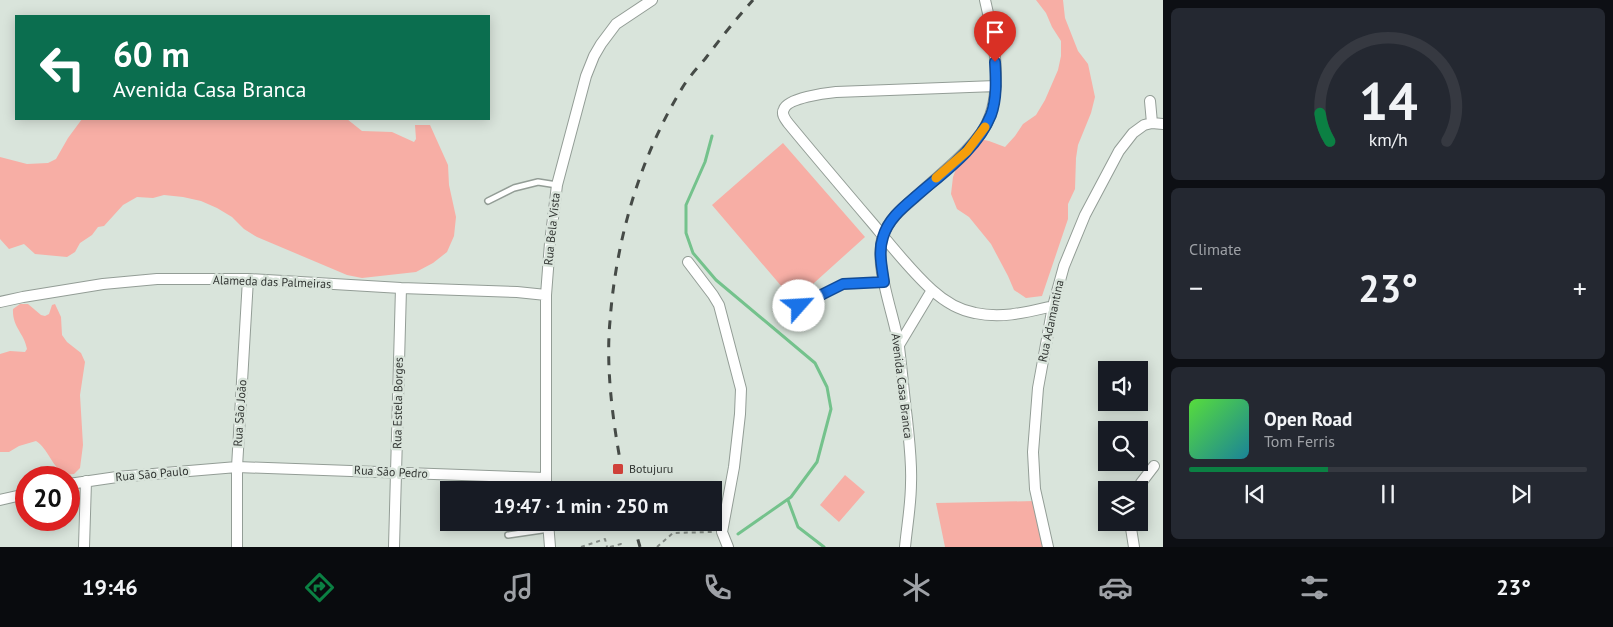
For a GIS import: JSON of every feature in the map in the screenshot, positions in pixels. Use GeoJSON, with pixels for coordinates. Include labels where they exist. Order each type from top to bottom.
{"type":"FeatureCollection","features":[{"type":"Feature","properties":{"kind":"street","name":"Rua Bela Vista"},"geometry":{"type":"LineString","coordinates":[[546,478],[546,295],[557,185],[586,76],[600,44],[616,24],[652,0]]}},
{"type":"Feature","properties":{"kind":"street","name":"Avenida Casa Branca"},"geometry":{"type":"LineString","coordinates":[[905,547],[912,468],[899,345],[880,258],[883,236],[896,214],[967,151],[983,131],[992,113],[996,86],[992,32],[986,0]]}},
{"type":"Feature","properties":{"kind":"street"},"geometry":{"type":"LineString","coordinates":[[996,86],[821,94],[787,104],[783,109],[783,115],[788,124],[883,236],[932,290],[947,302],[975,314],[1013,315],[1053,306]]}},
{"type":"Feature","properties":{"kind":"street"},"geometry":{"type":"LineString","coordinates":[[1150,101],[1152,123],[1163,124]]}},
{"type":"Feature","properties":{"kind":"street","name":"Rua Adamantina"},"geometry":{"type":"LineString","coordinates":[[1048,547],[1035,489],[1033,452],[1038,388],[1053,306],[1067,257],[1085,215],[1119,151],[1133,133],[1144,125],[1152,123]]}},
{"type":"Feature","properties":{"kind":"street"},"geometry":{"type":"LineString","coordinates":[[688,262],[719,305],[740,381],[740,414],[734,467],[722,532],[728,547]]}},
{"type":"Feature","properties":{"kind":"street","name":"Alameda das Palmeiras"},"geometry":{"type":"LineString","coordinates":[[0,302],[103,284],[157,279],[248,279],[546,295]]}},
{"type":"Feature","properties":{"kind":"street","name":"Rua São João"},"geometry":{"type":"LineString","coordinates":[[237,547],[236,467],[248,279]]}},
{"type":"Feature","properties":{"kind":"street","name":"Rua Estela Borges"},"geometry":{"type":"LineString","coordinates":[[394,547],[401,288]]}},
{"type":"Feature","properties":{"kind":"street"},"geometry":{"type":"LineString","coordinates":[[899,345],[932,290]]}},
{"type":"Feature","properties":{"kind":"street"},"geometry":{"type":"LineString","coordinates":[[1143,481],[1154,466]]}},
{"type":"Feature","properties":{"kind":"street","name":"Rua São Pedro"},"geometry":{"type":"LineString","coordinates":[[236,467],[546,478]]}},
{"type":"Feature","properties":{"kind":"street","name":"Rua São Paulo"},"geometry":{"type":"LineString","coordinates":[[80,482],[236,467]]}},
{"type":"Feature","properties":{"kind":"street"},"geometry":{"type":"LineString","coordinates":[[84,547],[86,481]]}},
{"type":"Feature","properties":{"kind":"street"},"geometry":{"type":"LineString","coordinates":[[0,500],[15,497]]}},
{"type":"Feature","properties":{"kind":"street"},"geometry":{"type":"LineString","coordinates":[[548,531],[550,547]]}},
{"type":"Feature","properties":{"kind":"street"},"geometry":{"type":"LineString","coordinates":[[1131,531],[1134,547]]}},
{"type":"Feature","properties":{"kind":"lane"},"geometry":{"type":"LineString","coordinates":[[488,201],[514,188],[538,182],[557,185]]}},
{"type":"Feature","properties":{"kind":"lane"},"geometry":{"type":"LineString","coordinates":[[799,306],[843,284],[884,282]]}},
{"type":"Feature","properties":{"kind":"lane"},"geometry":{"type":"LineString","coordinates":[[508,535],[526,531]]}},
{"type":"Feature","properties":{"kind":"path"},"geometry":{"type":"LineString","coordinates":[[657,547],[673,533],[722,532]]}},
{"type":"Feature","properties":{"kind":"path"},"geometry":{"type":"LineString","coordinates":[[581,547],[605,539],[608,547],[621,544],[622,547]]}},
{"type":"Feature","properties":{"kind":"shaded area"},"geometry":{"type":"Polygon","coordinates":[[[1036,0],[1063,0],[1065,18],[1078,51],[1088,64],[1095,97],[1091,113],[1078,145],[1075,189],[1068,204],[1068,219],[1042,296],[1026,298],[1014,290],[991,244],[969,217],[957,209],[951,194],[953,177],[959,161],[975,138],[1005,147],[1023,124],[1036,115],[1045,100],[1058,70],[1061,56],[1061,41],[1046,13],[1036,0]]]}},
{"type":"Feature","properties":{"kind":"shaded area"},"geometry":{"type":"Polygon","coordinates":[[[81,120],[348,120],[362,131],[392,132],[414,142],[416,139],[415,125],[430,125],[448,165],[449,185],[456,217],[454,236],[447,252],[433,263],[416,272],[362,278],[347,275],[257,237],[244,229],[232,217],[201,201],[164,195],[153,198],[137,197],[123,205],[104,226],[98,227],[92,235],[80,243],[75,252],[67,257],[35,254],[24,244],[9,249],[0,239],[0,157],[27,164],[48,163],[56,159],[81,120]]]}},
{"type":"Feature","properties":{"kind":"shaded area"},"geometry":{"type":"Polygon","coordinates":[[[783,143],[865,237],[794,301],[712,205],[783,143]]]}},
{"type":"Feature","properties":{"kind":"shaded area"},"geometry":{"type":"Polygon","coordinates":[[[20,304],[28,304],[45,316],[49,314],[52,305],[55,304],[61,317],[62,335],[67,342],[81,353],[85,362],[80,395],[83,445],[80,468],[80,466],[56,466],[44,448],[36,441],[19,446],[9,452],[0,452],[0,354],[10,351],[25,352],[27,349],[14,321],[13,309],[20,304]]]}},
{"type":"Feature","properties":{"kind":"shaded area"},"geometry":{"type":"Polygon","coordinates":[[[845,475],[865,492],[839,522],[820,505],[845,475]]]}},
{"type":"Feature","properties":{"kind":"shaded area"},"geometry":{"type":"Polygon","coordinates":[[[1035,501],[1043,547],[945,547],[936,503],[1035,501]]]}},
{"type":"Feature","properties":{"kind":"waterway"},"geometry":{"type":"LineString","coordinates":[[712,136],[705,162],[686,205],[686,233],[693,253],[716,280],[815,363],[827,387],[831,409],[817,462],[791,497],[738,534]]}},
{"type":"Feature","properties":{"kind":"waterway"},"geometry":{"type":"LineString","coordinates":[[788,500],[798,527],[824,547]]}},
{"type":"Feature","properties":{"kind":"railway"},"geometry":{"type":"LineString","coordinates":[[624,481],[612,406],[609,362],[613,290],[624,229],[643,169],[668,112],[689,78],[753,0]]}},
{"type":"Feature","properties":{"kind":"railway"},"geometry":{"type":"LineString","coordinates":[[636,531],[640,547]]}},
{"type":"Feature","properties":{"kind":"slow traffic"},"geometry":{"type":"LineString","coordinates":[[936,178],[967,151],[985,127]]}},
{"type":"Feature","properties":{"kind":"place","name":"Botujuru"},"geometry":{"type":"Point","coordinates":[618,469]}},
{"type":"Feature","properties":{"kind":"route"},"geometry":{"type":"LineString","coordinates":[[799,306],[843,284],[884,282],[880,258],[883,236],[887,227],[896,214],[967,151],[983,131],[992,113],[996,86],[995,62]]}}]}
